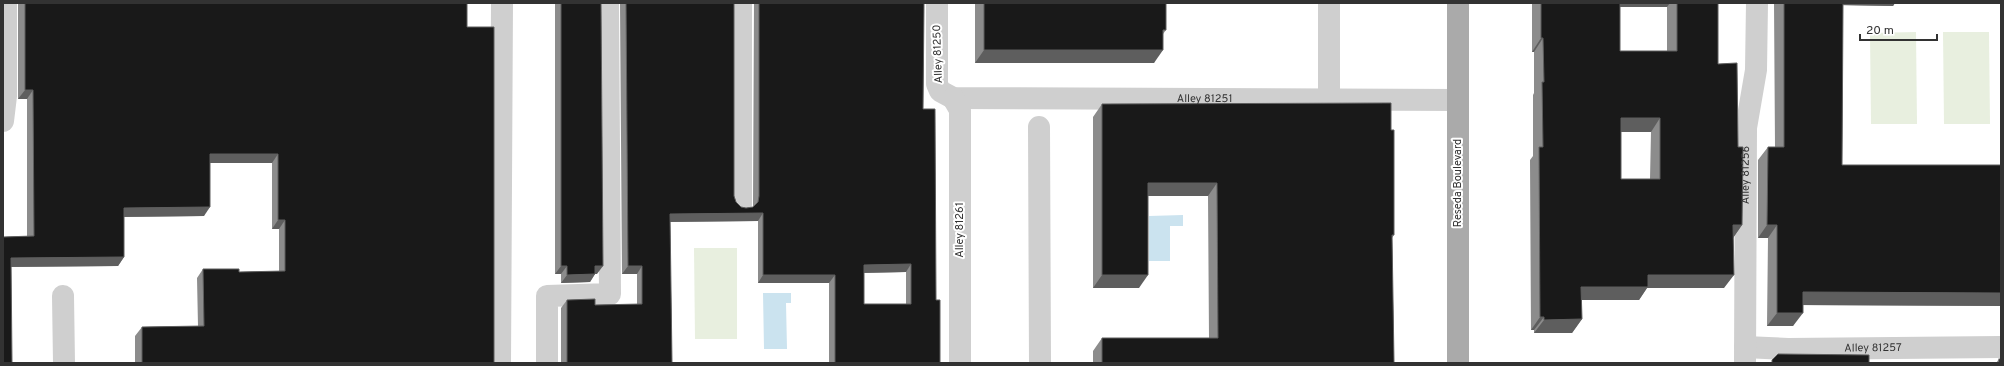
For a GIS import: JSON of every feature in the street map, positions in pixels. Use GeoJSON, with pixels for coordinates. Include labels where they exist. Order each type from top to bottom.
{"type":"FeatureCollection","features":[{"type":"Feature","properties":{"kind":"main road","name":"Reseda Boulevard"},"geometry":{"type":"LineString","coordinates":[[1458,3],[1458,363]]}},
{"type":"Feature","properties":{"kind":"lane"},"geometry":{"type":"LineString","coordinates":[[3,121],[6,96],[6,3]]}},
{"type":"Feature","properties":{"kind":"lane"},"geometry":{"type":"LineString","coordinates":[[500,363],[502,3]]}},
{"type":"Feature","properties":{"kind":"lane"},"geometry":{"type":"LineString","coordinates":[[547,363],[547,296],[610,294],[608,3]]}},
{"type":"Feature","properties":{"kind":"lane"},"geometry":{"type":"LineString","coordinates":[[741,3],[741,204]]}},
{"type":"Feature","properties":{"kind":"lane","name":"Alley 81250"},"geometry":{"type":"LineString","coordinates":[[937,3],[937,84],[940,92],[953,98]]}},
{"type":"Feature","properties":{"kind":"lane"},"geometry":{"type":"LineString","coordinates":[[1329,3],[1329,99]]}},
{"type":"Feature","properties":{"kind":"lane","name":"Alley 81256"},"geometry":{"type":"LineString","coordinates":[[1745,355],[1746,128],[1756,70],[1757,3]]}},
{"type":"Feature","properties":{"kind":"lane","name":"Alley 81251"},"geometry":{"type":"LineString","coordinates":[[953,98],[1458,100]]}},
{"type":"Feature","properties":{"kind":"lane","name":"Alley 81261"},"geometry":{"type":"LineString","coordinates":[[953,98],[960,110],[960,363]]}},
{"type":"Feature","properties":{"kind":"lane"},"geometry":{"type":"LineString","coordinates":[[1039,127],[1040,363]]}},
{"type":"Feature","properties":{"kind":"lane"},"geometry":{"type":"LineString","coordinates":[[63,296],[64,363]]}},
{"type":"Feature","properties":{"kind":"lane","name":"Alley 81257"},"geometry":{"type":"LineString","coordinates":[[1745,355],[1788,349],[2001,347]]}},
{"type":"Feature","properties":{"kind":"green space"},"geometry":{"type":"Polygon","coordinates":[[[1916,32],[1917,124],[1871,124],[1870,33],[1916,32]]]}},
{"type":"Feature","properties":{"kind":"green space"},"geometry":{"type":"Polygon","coordinates":[[[1943,32],[1989,32],[1990,124],[1944,124],[1943,32]]]}},
{"type":"Feature","properties":{"kind":"green space"},"geometry":{"type":"Polygon","coordinates":[[[694,248],[737,248],[737,339],[695,339],[694,248]]]}},
{"type":"Feature","properties":{"kind":"water"},"geometry":{"type":"Polygon","coordinates":[[[1183,215],[1183,226],[1170,226],[1170,261],[1149,261],[1149,216],[1183,215]]]}},
{"type":"Feature","properties":{"kind":"water"},"geometry":{"type":"Polygon","coordinates":[[[763,293],[791,293],[791,303],[786,303],[787,349],[764,349],[763,293]]]}},
{"type":"Feature","properties":{"kind":"building"},"geometry":{"type":"Polygon","coordinates":[[[25,3],[467,3],[467,27],[494,27],[494,363],[142,363],[142,327],[204,326],[203,269],[239,269],[239,272],[285,271],[285,220],[278,220],[278,154],[210,154],[210,207],[124,208],[124,257],[11,258],[12,363],[3,363],[3,237],[34,236],[33,90],[25,90],[25,3]]]}},
{"type":"Feature","properties":{"kind":"building"},"geometry":{"type":"Polygon","coordinates":[[[561,3],[601,3],[603,266],[595,266],[595,274],[567,275],[567,266],[561,266],[561,3]]]}},
{"type":"Feature","properties":{"kind":"building"},"geometry":{"type":"Polygon","coordinates":[[[626,3],[734,3],[734,196],[736,202],[741,207],[746,208],[753,207],[758,202],[759,196],[759,3],[924,3],[923,109],[935,109],[936,300],[940,300],[940,363],[835,363],[835,275],[763,275],[763,213],[670,214],[672,363],[567,363],[567,300],[595,299],[595,305],[642,304],[642,266],[628,266],[626,3]],[[911,264],[864,265],[864,304],[911,304],[911,264]]]}},
{"type":"Feature","properties":{"kind":"building"},"geometry":{"type":"Polygon","coordinates":[[[984,3],[1166,3],[1166,30],[1163,30],[1163,50],[984,50],[984,3]]]}},
{"type":"Feature","properties":{"kind":"building"},"geometry":{"type":"Polygon","coordinates":[[[1541,3],[1620,3],[1620,51],[1677,51],[1677,3],[1718,3],[1718,64],[1737,63],[1738,147],[1743,147],[1742,225],[1733,225],[1734,275],[1648,275],[1648,287],[1581,287],[1582,319],[1544,320],[1544,317],[1540,317],[1539,147],[1543,147],[1542,82],[1544,82],[1543,38],[1541,38],[1541,3]],[[1621,118],[1621,179],[1660,179],[1660,118],[1621,118]]]}},
{"type":"Feature","properties":{"kind":"building"},"geometry":{"type":"Polygon","coordinates":[[[1784,3],[1843,3],[1842,165],[2001,165],[2001,293],[1803,292],[1803,313],[1777,313],[1777,225],[1767,225],[1768,147],[1784,147],[1784,3]]]}},
{"type":"Feature","properties":{"kind":"building"},"geometry":{"type":"Polygon","coordinates":[[[1391,103],[1391,130],[1394,130],[1394,235],[1392,235],[1394,363],[1102,363],[1102,338],[1218,338],[1217,183],[1148,183],[1148,275],[1102,275],[1102,104],[1391,103]]]}},
{"type":"Feature","properties":{"kind":"building"},"geometry":{"type":"Polygon","coordinates":[[[1778,354],[1869,355],[1869,363],[1772,363],[1772,360],[1778,354]]]}}]}
